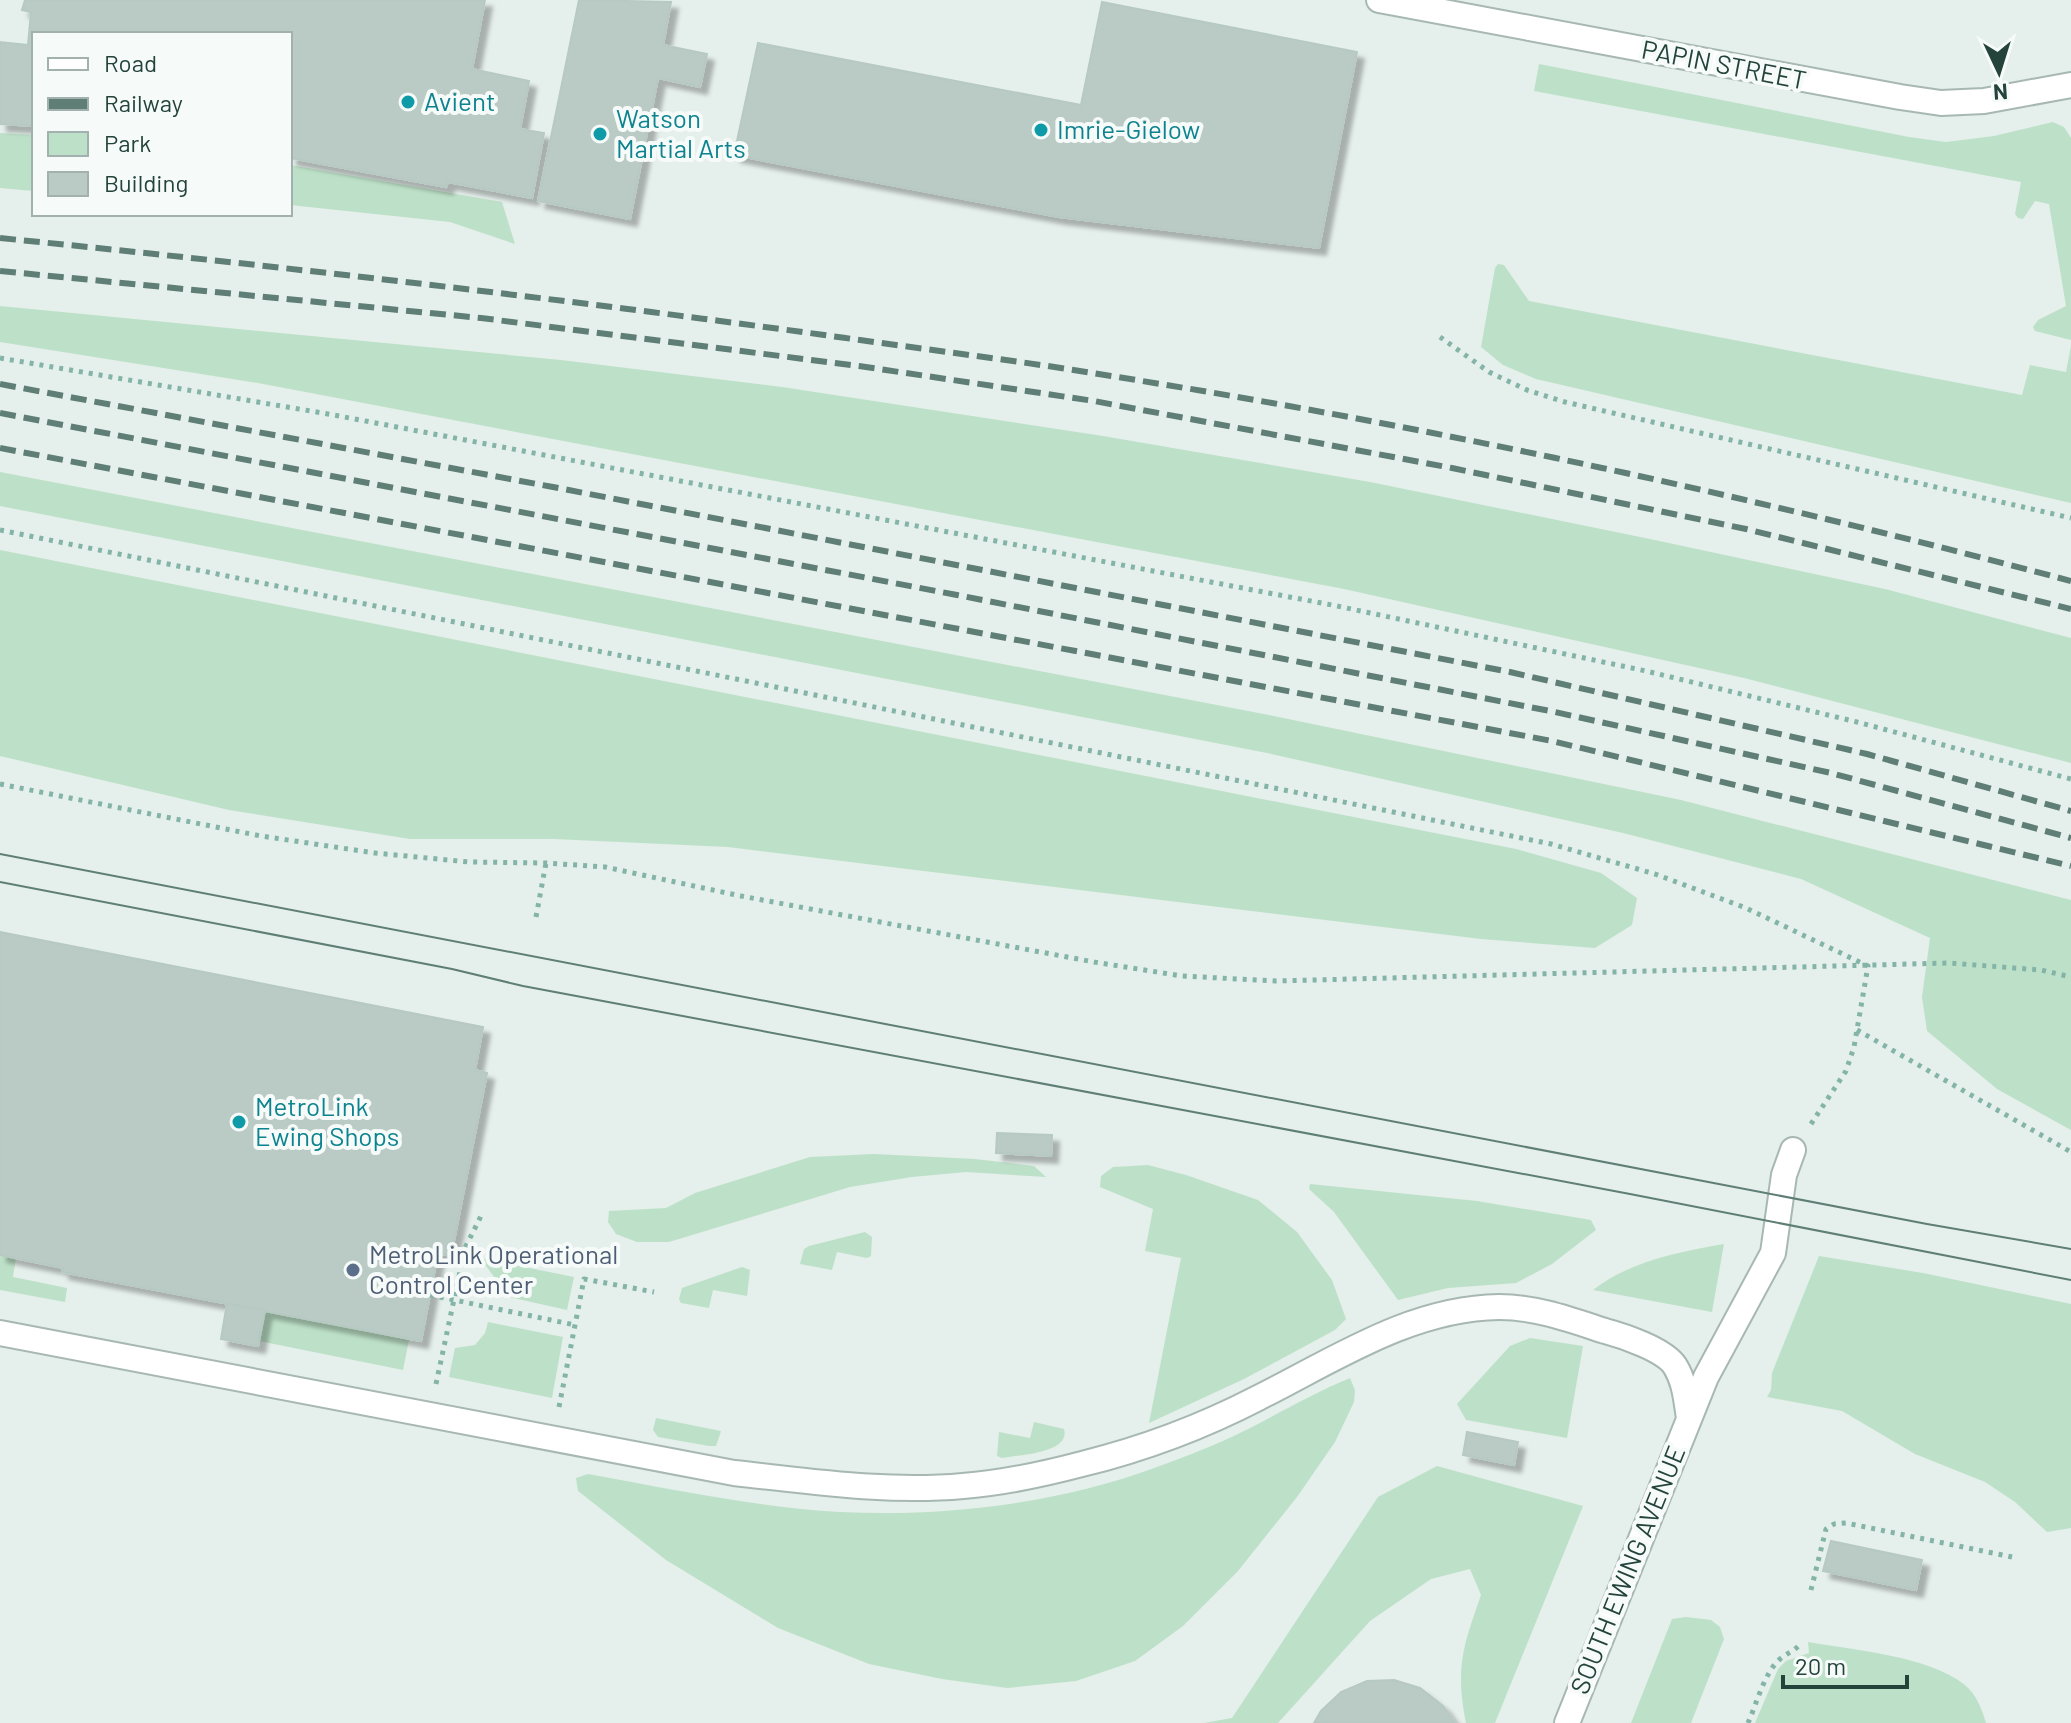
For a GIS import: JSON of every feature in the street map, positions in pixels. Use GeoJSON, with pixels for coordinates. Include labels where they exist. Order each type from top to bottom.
{"type":"FeatureCollection","features":[{"type":"Feature","properties":{"kind":"street","name":"PAPIN STREET"},"geometry":{"type":"LineString","coordinates":[[1379,0],[1941,103],[1984,101],[2071,85]]}},
{"type":"Feature","properties":{"kind":"street","name":"SOUTH EWING AVENUE"},"geometry":{"type":"LineString","coordinates":[[1567,1723],[1706,1377],[1773,1253],[1784,1175],[1793,1150]]}},
{"type":"Feature","properties":{"kind":"street"},"geometry":{"type":"LineString","coordinates":[[0,1333],[734,1473],[847,1486],[964,1486],[1026,1477],[1121,1454],[1218,1417],[1385,1334],[1454,1312],[1501,1307],[1547,1313],[1646,1346],[1673,1363],[1684,1385],[1689,1418]]}},
{"type":"Feature","properties":{"kind":"path"},"geometry":{"type":"LineString","coordinates":[[1440,337],[1489,372],[1527,390],[1565,402],[2071,518]]}},
{"type":"Feature","properties":{"kind":"path"},"geometry":{"type":"LineString","coordinates":[[0,358],[350,418],[1337,606],[1646,671],[1857,722],[2071,779]]}},
{"type":"Feature","properties":{"kind":"path"},"geometry":{"type":"LineString","coordinates":[[0,530],[1551,844],[1655,874],[1746,908],[1868,966]]}},
{"type":"Feature","properties":{"kind":"path"},"geometry":{"type":"LineString","coordinates":[[0,784],[261,836],[375,853],[469,862],[605,867],[757,899],[1182,976],[1276,981],[1948,963],[2041,970],[2071,977]]}},
{"type":"Feature","properties":{"kind":"path"},"geometry":{"type":"LineString","coordinates":[[536,917],[546,863]]}},
{"type":"Feature","properties":{"kind":"path"},"geometry":{"type":"LineString","coordinates":[[1793,1150],[1846,1071],[1868,966]]}},
{"type":"Feature","properties":{"kind":"path"},"geometry":{"type":"LineString","coordinates":[[1857,1030],[2071,1152]]}},
{"type":"Feature","properties":{"kind":"path"},"geometry":{"type":"LineString","coordinates":[[436,1384],[465,1248],[481,1216]]}},
{"type":"Feature","properties":{"kind":"path"},"geometry":{"type":"LineString","coordinates":[[559,1408],[584,1279],[654,1292]]}},
{"type":"Feature","properties":{"kind":"path"},"geometry":{"type":"LineString","coordinates":[[430,1295],[575,1325]]}},
{"type":"Feature","properties":{"kind":"path"},"geometry":{"type":"LineString","coordinates":[[1811,1590],[1826,1529],[1834,1524],[1846,1523],[2012,1557]]}},
{"type":"Feature","properties":{"kind":"path"},"geometry":{"type":"LineString","coordinates":[[1748,1723],[1771,1669],[1781,1657],[1800,1644]]}},
{"type":"Feature","properties":{"kind":"green space"},"geometry":{"type":"Polygon","coordinates":[[[1539,64],[1946,142],[1994,136],[2053,122],[2064,127],[2071,138],[2071,340],[2035,331],[2033,327],[2038,320],[2066,306],[2049,204],[2035,201],[2023,219],[2018,218],[2015,214],[2021,182],[1534,91],[1539,64]]]}},
{"type":"Feature","properties":{"kind":"green space"},"geometry":{"type":"Polygon","coordinates":[[[0,133],[32,135],[32,191],[0,188],[0,133]]]}},
{"type":"Feature","properties":{"kind":"green space"},"geometry":{"type":"Polygon","coordinates":[[[292,165],[502,202],[515,244],[450,222],[292,205],[292,165]]]}},
{"type":"Feature","properties":{"kind":"green space"},"geometry":{"type":"Polygon","coordinates":[[[1498,264],[1504,265],[1529,301],[2022,395],[2030,365],[2066,372],[2071,346],[2071,503],[1536,379],[1503,365],[1481,347],[1498,264]]]}},
{"type":"Feature","properties":{"kind":"green space"},"geometry":{"type":"Polygon","coordinates":[[[0,306],[561,360],[782,387],[1103,436],[1370,482],[1885,589],[2071,638],[2071,763],[1744,678],[1344,589],[258,383],[0,342],[0,306]]]}},
{"type":"Feature","properties":{"kind":"green space"},"geometry":{"type":"Polygon","coordinates":[[[0,472],[1269,715],[1681,800],[2071,900],[2071,1130],[1997,1089],[1927,1031],[1922,997],[1930,938],[1801,879],[1623,833],[1267,753],[0,506],[0,472]]]}},
{"type":"Feature","properties":{"kind":"green space"},"geometry":{"type":"Polygon","coordinates":[[[0,550],[1516,849],[1601,873],[1637,898],[1632,925],[1595,948],[1481,939],[728,847],[554,839],[410,839],[229,810],[0,756],[0,550]]]}},
{"type":"Feature","properties":{"kind":"green space"},"geometry":{"type":"Polygon","coordinates":[[[874,1154],[975,1159],[1034,1166],[1046,1177],[966,1172],[850,1187],[669,1242],[637,1242],[616,1234],[608,1222],[609,1211],[666,1208],[695,1193],[810,1157],[874,1154]]]}},
{"type":"Feature","properties":{"kind":"green space"},"geometry":{"type":"Polygon","coordinates":[[[1148,1165],[1258,1200],[1297,1232],[1332,1280],[1346,1319],[1335,1330],[1244,1379],[1149,1423],[1181,1258],[1145,1251],[1153,1209],[1100,1187],[1101,1176],[1113,1167],[1148,1165]]]}},
{"type":"Feature","properties":{"kind":"green space"},"geometry":{"type":"Polygon","coordinates":[[[1310,1184],[1477,1201],[1591,1220],[1596,1230],[1552,1264],[1516,1283],[1448,1288],[1398,1300],[1334,1212],[1309,1189],[1310,1184]]]}},
{"type":"Feature","properties":{"kind":"green space"},"geometry":{"type":"Polygon","coordinates":[[[865,1232],[872,1237],[871,1256],[867,1258],[837,1252],[832,1270],[800,1264],[804,1249],[809,1246],[865,1232]]]}},
{"type":"Feature","properties":{"kind":"green space"},"geometry":{"type":"Polygon","coordinates":[[[1724,1244],[1712,1312],[1593,1290],[1639,1265],[1673,1254],[1724,1244]]]}},
{"type":"Feature","properties":{"kind":"green space"},"geometry":{"type":"Polygon","coordinates":[[[0,1255],[16,1258],[13,1277],[67,1288],[65,1302],[0,1290],[0,1255]]]}},
{"type":"Feature","properties":{"kind":"green space"},"geometry":{"type":"Polygon","coordinates":[[[1819,1256],[1923,1273],[2071,1304],[2071,1528],[2047,1532],[2015,1502],[1985,1482],[1915,1454],[1842,1411],[1767,1397],[1771,1390],[1772,1373],[1819,1256]]]}},
{"type":"Feature","properties":{"kind":"green space"},"geometry":{"type":"Polygon","coordinates":[[[480,1258],[574,1277],[567,1310],[496,1294],[495,1278],[480,1258]]]}},
{"type":"Feature","properties":{"kind":"green space"},"geometry":{"type":"Polygon","coordinates":[[[742,1267],[750,1270],[747,1296],[713,1290],[709,1308],[681,1303],[682,1288],[742,1267]]]}},
{"type":"Feature","properties":{"kind":"green space"},"geometry":{"type":"Polygon","coordinates":[[[265,1310],[409,1340],[403,1370],[259,1341],[265,1310]]]}},
{"type":"Feature","properties":{"kind":"green space"},"geometry":{"type":"Polygon","coordinates":[[[488,1322],[563,1337],[552,1398],[449,1377],[455,1348],[475,1345],[485,1333],[488,1322]]]}},
{"type":"Feature","properties":{"kind":"green space"},"geometry":{"type":"Polygon","coordinates":[[[1530,1338],[1583,1346],[1567,1438],[1466,1420],[1457,1404],[1510,1346],[1530,1338]]]}},
{"type":"Feature","properties":{"kind":"green space"},"geometry":{"type":"Polygon","coordinates":[[[1350,1378],[1355,1390],[1354,1402],[1335,1442],[1297,1497],[1238,1571],[1183,1626],[1135,1661],[1076,1681],[1007,1688],[942,1679],[869,1664],[778,1628],[666,1560],[578,1491],[576,1478],[588,1474],[808,1510],[920,1512],[1001,1505],[1080,1490],[1157,1467],[1225,1440],[1350,1378]]]}},
{"type":"Feature","properties":{"kind":"green space"},"geometry":{"type":"Polygon","coordinates":[[[656,1418],[721,1431],[716,1446],[658,1437],[653,1430],[656,1418]]]}},
{"type":"Feature","properties":{"kind":"green space"},"geometry":{"type":"Polygon","coordinates":[[[1034,1422],[1064,1429],[1064,1437],[1060,1443],[1042,1451],[1002,1458],[997,1456],[999,1432],[1030,1438],[1034,1422]]]}},
{"type":"Feature","properties":{"kind":"green space"},"geometry":{"type":"Polygon","coordinates":[[[1437,1466],[1583,1506],[1495,1723],[1466,1723],[1461,1672],[1481,1595],[1470,1569],[1431,1579],[1370,1621],[1278,1723],[1204,1723],[1232,1718],[1378,1497],[1437,1466]]]}},
{"type":"Feature","properties":{"kind":"green space"},"geometry":{"type":"Polygon","coordinates":[[[1672,1619],[1711,1620],[1720,1627],[1724,1639],[1691,1723],[1631,1723],[1672,1619]]]}},
{"type":"Feature","properties":{"kind":"green space"},"geometry":{"type":"Polygon","coordinates":[[[1808,1642],[1912,1661],[1950,1675],[1972,1693],[1986,1723],[1755,1723],[1778,1669],[1786,1661],[1809,1653],[1808,1642]]]}},
{"type":"Feature","properties":{"kind":"building","name":"Avient"},"geometry":{"type":"Polygon","coordinates":[[[25,0],[485,0],[472,69],[529,81],[520,129],[544,133],[532,198],[448,182],[446,187],[292,158],[292,32],[32,32],[32,126],[0,124],[0,42],[28,45],[31,12],[22,10],[25,0]]]}},
{"type":"Feature","properties":{"kind":"building","name":"Watson Martial Arts"},"geometry":{"type":"Polygon","coordinates":[[[579,0],[671,2],[663,45],[707,54],[700,87],[658,78],[630,219],[538,201],[579,0]]]}},
{"type":"Feature","properties":{"kind":"building","name":"Imrie-Gielow"},"geometry":{"type":"Polygon","coordinates":[[[1102,2],[1357,52],[1319,248],[1059,217],[734,155],[758,43],[1081,105],[1102,2]]]}},
{"type":"Feature","properties":{"kind":"building","name":"MetroLink Ewing Shops"},"geometry":{"type":"Polygon","coordinates":[[[0,932],[483,1027],[475,1070],[487,1073],[451,1256],[438,1253],[421,1341],[62,1272],[63,1268],[0,1255],[0,932]]]}},
{"type":"Feature","properties":{"kind":"building"},"geometry":{"type":"Polygon","coordinates":[[[997,1133],[1052,1135],[1051,1156],[996,1153],[997,1133]]]}},
{"type":"Feature","properties":{"kind":"building"},"geometry":{"type":"Polygon","coordinates":[[[227,1303],[265,1310],[258,1346],[221,1339],[227,1303]]]}},
{"type":"Feature","properties":{"kind":"building"},"geometry":{"type":"Polygon","coordinates":[[[1467,1432],[1518,1442],[1514,1465],[1463,1455],[1467,1432]]]}},
{"type":"Feature","properties":{"kind":"building"},"geometry":{"type":"Polygon","coordinates":[[[1831,1541],[1922,1560],[1916,1590],[1823,1571],[1831,1541]]]}},
{"type":"Feature","properties":{"kind":"building"},"geometry":{"type":"Polygon","coordinates":[[[1394,1680],[1420,1688],[1443,1706],[1455,1723],[1314,1723],[1321,1711],[1341,1692],[1367,1681],[1394,1680]]]}},
{"type":"Feature","properties":{"kind":"tram line"},"geometry":{"type":"LineString","coordinates":[[0,854],[1927,1224],[2071,1249]]}},
{"type":"Feature","properties":{"kind":"tram line"},"geometry":{"type":"LineString","coordinates":[[0,882],[452,969],[523,986],[2071,1280]]}},
{"type":"Feature","properties":{"kind":"railway"},"geometry":{"type":"LineString","coordinates":[[0,238],[323,272],[645,311],[1080,371],[1232,396],[1594,466],[1833,521],[2071,581]]}},
{"type":"Feature","properties":{"kind":"railway"},"geometry":{"type":"LineString","coordinates":[[0,271],[481,318],[859,366],[1094,401],[1452,468],[1746,529],[2071,609]]}},
{"type":"Feature","properties":{"kind":"railway"},"geometry":{"type":"LineString","coordinates":[[0,384],[553,487],[1510,672],[1867,754],[2071,811]]}},
{"type":"Feature","properties":{"kind":"railway"},"geometry":{"type":"LineString","coordinates":[[0,413],[1555,712],[1831,773],[2071,838]]}},
{"type":"Feature","properties":{"kind":"railway"},"geometry":{"type":"LineString","coordinates":[[0,448],[1552,741],[2071,866]]}},
{"type":"Feature","properties":{"kind":"place","name":"Avient"},"geometry":{"type":"Point","coordinates":[408,102]}},
{"type":"Feature","properties":{"kind":"place","name":"Imrie-Gielow"},"geometry":{"type":"Point","coordinates":[1041,130]}},
{"type":"Feature","properties":{"kind":"place","name":"Watson Martial Arts"},"geometry":{"type":"Point","coordinates":[600,134]}},
{"type":"Feature","properties":{"kind":"place","name":"MetroLink Ewing Shops"},"geometry":{"type":"Point","coordinates":[239,1122]}},
{"type":"Feature","properties":{"kind":"place","name":"MetroLink Operational Control Center"},"geometry":{"type":"Point","coordinates":[353,1270]}}]}
